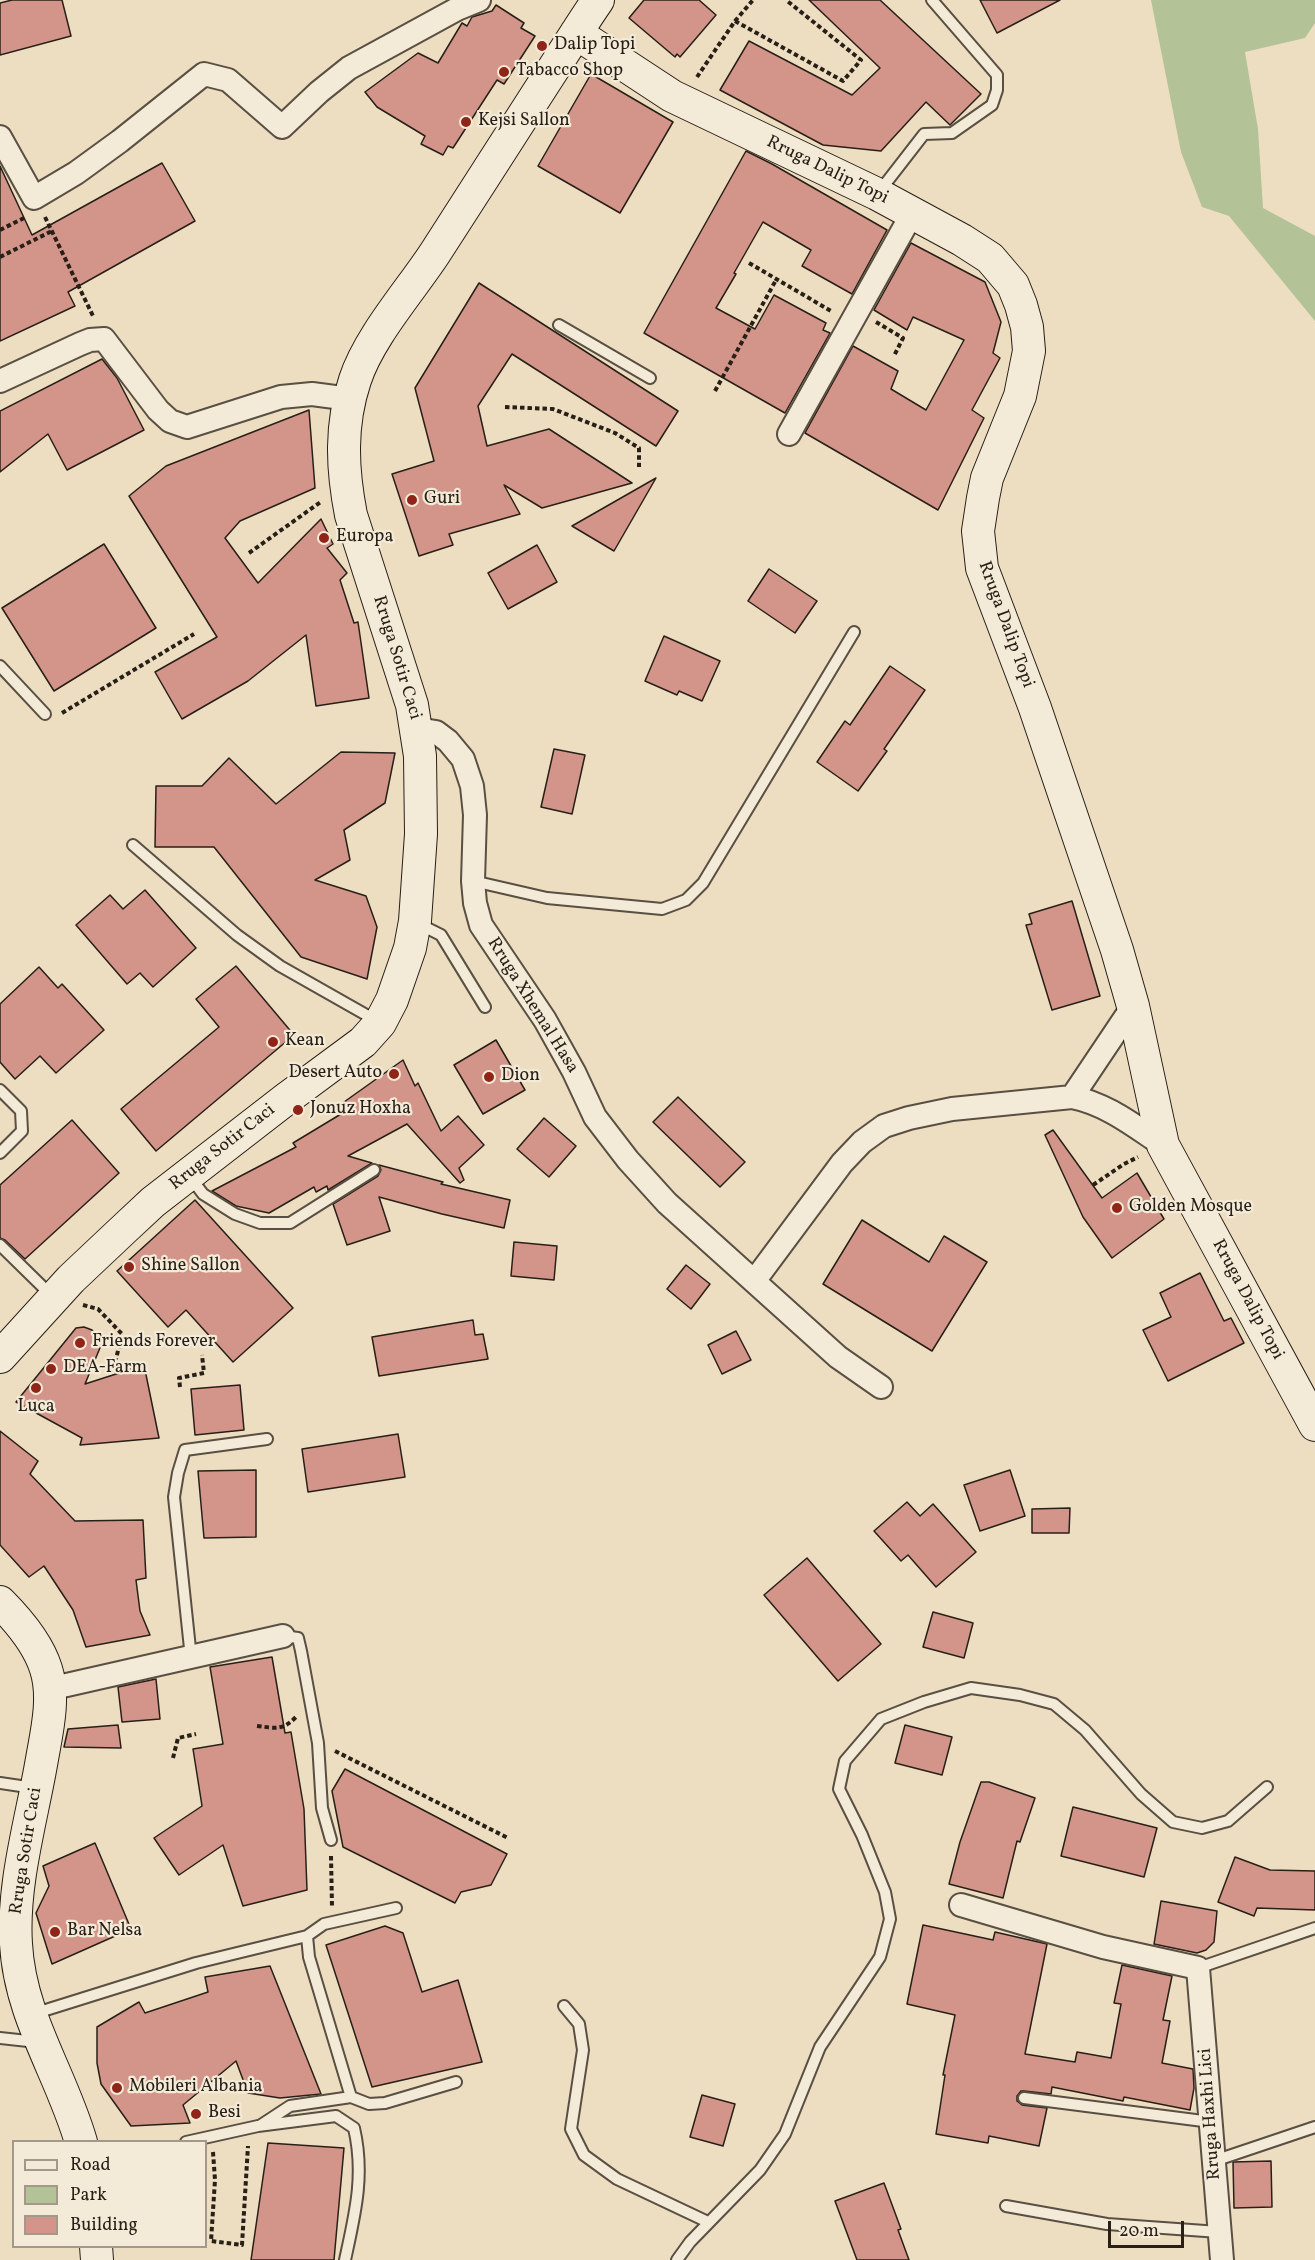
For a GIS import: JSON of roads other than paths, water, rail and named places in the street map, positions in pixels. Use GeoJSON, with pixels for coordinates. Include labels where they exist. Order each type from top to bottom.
{"type":"FeatureCollection","features":[{"type":"Feature","properties":{"kind":"main road","name":"Rruga Sotir Caci"},"geometry":{"type":"LineString","coordinates":[[0,1357],[54,1298],[138,1216],[286,1099],[363,1042],[380,1023],[392,1000],[402,974],[414,921],[420,867],[422,786],[417,729],[412,705],[351,515],[343,459],[344,428],[350,399],[362,364],[576,33],[590,1]]}},
{"type":"Feature","properties":{"kind":"main road","name":"Rruga Dalip Topi"},"geometry":{"type":"LineString","coordinates":[[576,33],[681,100],[877,194],[962,240],[990,258],[1012,285],[1022,305],[1029,351],[1020,396],[987,478],[980,513],[979,553],[989,589],[1035,708],[1117,950],[1133,1006],[1163,1145],[1315,1425]]}},
{"type":"Feature","properties":{"kind":"main road","name":"Rruga Sotir Caci"},"geometry":{"type":"LineString","coordinates":[[0,1602],[18,1621],[38,1651],[46,1669],[49,1689],[48,1730],[16,1908],[15,1942],[19,1973],[35,2029],[80,2140]]}},
{"type":"Feature","properties":{"kind":"street"},"geometry":{"type":"LineString","coordinates":[[0,137],[34,198],[76,173],[120,141],[204,74],[228,80],[282,127],[319,92],[349,68],[457,9],[479,0]]}},
{"type":"Feature","properties":{"kind":"street"},"geometry":{"type":"LineString","coordinates":[[789,434],[913,212]]}},
{"type":"Feature","properties":{"kind":"street"},"geometry":{"type":"LineString","coordinates":[[0,381],[80,344],[90,340],[104,339],[158,410],[170,421],[187,427],[281,398],[312,394],[350,399]]}},
{"type":"Feature","properties":{"kind":"street","name":"Rruga Xhemal Hasa"},"geometry":{"type":"LineString","coordinates":[[417,729],[436,732],[448,741],[463,759],[472,786],[475,814],[473,881],[481,925],[545,1020],[574,1072],[595,1117],[628,1160],[667,1203],[838,1356],[881,1387]]}},
{"type":"Feature","properties":{"kind":"street"},"geometry":{"type":"LineString","coordinates":[[1072,1097],[1133,1006]]}},
{"type":"Feature","properties":{"kind":"street"},"geometry":{"type":"LineString","coordinates":[[755,1280],[842,1163],[862,1142],[884,1126],[952,1109],[1072,1097],[1088,1100],[1108,1109],[1163,1145]]}},
{"type":"Feature","properties":{"kind":"street"},"geometry":{"type":"LineString","coordinates":[[49,1689],[283,1636]]}},
{"type":"Feature","properties":{"kind":"street"},"geometry":{"type":"LineString","coordinates":[[961,1905],[1103,1947],[1198,1968]]}},
{"type":"Feature","properties":{"kind":"street","name":"Rruga Haxhi Lici"},"geometry":{"type":"LineString","coordinates":[[1198,1968],[1222,2260]]}},
{"type":"Feature","properties":{"kind":"lane"},"geometry":{"type":"LineString","coordinates":[[877,194],[924,134],[952,133],[992,105],[998,90],[997,75],[932,0]]}},
{"type":"Feature","properties":{"kind":"lane"},"geometry":{"type":"LineString","coordinates":[[559,325],[650,378]]}},
{"type":"Feature","properties":{"kind":"lane"},"geometry":{"type":"LineString","coordinates":[[473,881],[547,898],[578,902],[662,909],[686,900],[703,883],[854,632]]}},
{"type":"Feature","properties":{"kind":"lane"},"geometry":{"type":"LineString","coordinates":[[0,666],[45,714]]}},
{"type":"Feature","properties":{"kind":"lane"},"geometry":{"type":"LineString","coordinates":[[134,845],[237,935],[271,960],[380,1023]]}},
{"type":"Feature","properties":{"kind":"lane"},"geometry":{"type":"LineString","coordinates":[[414,921],[441,935],[485,1007]]}},
{"type":"Feature","properties":{"kind":"lane"},"geometry":{"type":"LineString","coordinates":[[0,1090],[21,1111],[22,1131],[0,1153]]}},
{"type":"Feature","properties":{"kind":"lane"},"geometry":{"type":"LineString","coordinates":[[189,1175],[203,1194],[235,1214],[260,1223],[290,1223],[374,1170]]}},
{"type":"Feature","properties":{"kind":"lane"},"geometry":{"type":"LineString","coordinates":[[0,1245],[54,1298]]}},
{"type":"Feature","properties":{"kind":"lane"},"geometry":{"type":"LineString","coordinates":[[192,1658],[174,1497],[185,1450],[267,1439]]}},
{"type":"Feature","properties":{"kind":"lane"},"geometry":{"type":"LineString","coordinates":[[283,1636],[297,1638],[314,1712],[322,1808],[331,1840]]}},
{"type":"Feature","properties":{"kind":"lane"},"geometry":{"type":"LineString","coordinates":[[677,2260],[708,2222],[760,2170],[785,2134],[819,2047],[880,1957],[890,1919],[885,1892],[862,1835],[839,1789],[845,1761],[880,1719],[924,1702],[971,1688],[1020,1695],[1054,1704],[1085,1730],[1141,1794],[1173,1822],[1202,1828],[1228,1821],[1267,1787]]}},
{"type":"Feature","properties":{"kind":"lane"},"geometry":{"type":"LineString","coordinates":[[0,1783],[38,1788]]}},
{"type":"Feature","properties":{"kind":"lane"},"geometry":{"type":"LineString","coordinates":[[0,2038],[35,2029],[196,1963],[307,1936],[324,1924],[396,1908]]}},
{"type":"Feature","properties":{"kind":"lane"},"geometry":{"type":"LineString","coordinates":[[1198,1968],[1315,1928]]}},
{"type":"Feature","properties":{"kind":"lane"},"geometry":{"type":"LineString","coordinates":[[307,1936],[309,1957],[351,2097]]}},
{"type":"Feature","properties":{"kind":"lane"},"geometry":{"type":"LineString","coordinates":[[564,2006],[579,2024],[582,2050],[571,2129],[584,2156],[616,2179],[708,2222]]}},
{"type":"Feature","properties":{"kind":"lane"},"geometry":{"type":"LineString","coordinates":[[253,2128],[290,2106],[351,2097],[369,2104],[385,2103],[456,2082]]}},
{"type":"Feature","properties":{"kind":"lane"},"geometry":{"type":"LineString","coordinates":[[1024,2098],[1211,2122]]}},
{"type":"Feature","properties":{"kind":"lane"},"geometry":{"type":"LineString","coordinates":[[195,2140],[253,2128],[336,2116],[354,2128],[360,2154],[357,2194],[345,2260]]}},
{"type":"Feature","properties":{"kind":"lane"},"geometry":{"type":"LineString","coordinates":[[1214,2161],[1315,2127]]}},
{"type":"Feature","properties":{"kind":"lane"},"geometry":{"type":"LineString","coordinates":[[1006,2206],[1107,2224],[1219,2232]]}},
{"type":"Feature","properties":{"kind":"place","name":"Dalip Topi"},"geometry":{"type":"Point","coordinates":[542,46]}},
{"type":"Feature","properties":{"kind":"place","name":"Tabacco Shop"},"geometry":{"type":"Point","coordinates":[504,72]}},
{"type":"Feature","properties":{"kind":"place","name":"Kejsi Sallon"},"geometry":{"type":"Point","coordinates":[466,122]}},
{"type":"Feature","properties":{"kind":"place","name":"Guri"},"geometry":{"type":"Point","coordinates":[412,500]}},
{"type":"Feature","properties":{"kind":"place","name":"Europa"},"geometry":{"type":"Point","coordinates":[324,538]}},
{"type":"Feature","properties":{"kind":"place","name":"Kean"},"geometry":{"type":"Point","coordinates":[273,1042]}},
{"type":"Feature","properties":{"kind":"place","name":"Desert Auto"},"geometry":{"type":"Point","coordinates":[394,1074]}},
{"type":"Feature","properties":{"kind":"place","name":"Dion"},"geometry":{"type":"Point","coordinates":[489,1077]}},
{"type":"Feature","properties":{"kind":"place","name":"Jonuz Hoxha"},"geometry":{"type":"Point","coordinates":[298,1110]}},
{"type":"Feature","properties":{"kind":"place","name":"Golden Mosque"},"geometry":{"type":"Point","coordinates":[1117,1208]}},
{"type":"Feature","properties":{"kind":"place","name":"Shine Sallon"},"geometry":{"type":"Point","coordinates":[129,1267]}},
{"type":"Feature","properties":{"kind":"place","name":"Friends Forever"},"geometry":{"type":"Point","coordinates":[80,1343]}},
{"type":"Feature","properties":{"kind":"place","name":"DEA-Farm"},"geometry":{"type":"Point","coordinates":[51,1369]}},
{"type":"Feature","properties":{"kind":"place","name":"Luca"},"geometry":{"type":"Point","coordinates":[36,1388]}},
{"type":"Feature","properties":{"kind":"place","name":"Bar Nelsa"},"geometry":{"type":"Point","coordinates":[55,1932]}},
{"type":"Feature","properties":{"kind":"place","name":"Mobileri Albania"},"geometry":{"type":"Point","coordinates":[117,2088]}},
{"type":"Feature","properties":{"kind":"place","name":"Besi"},"geometry":{"type":"Point","coordinates":[196,2114]}}]}
